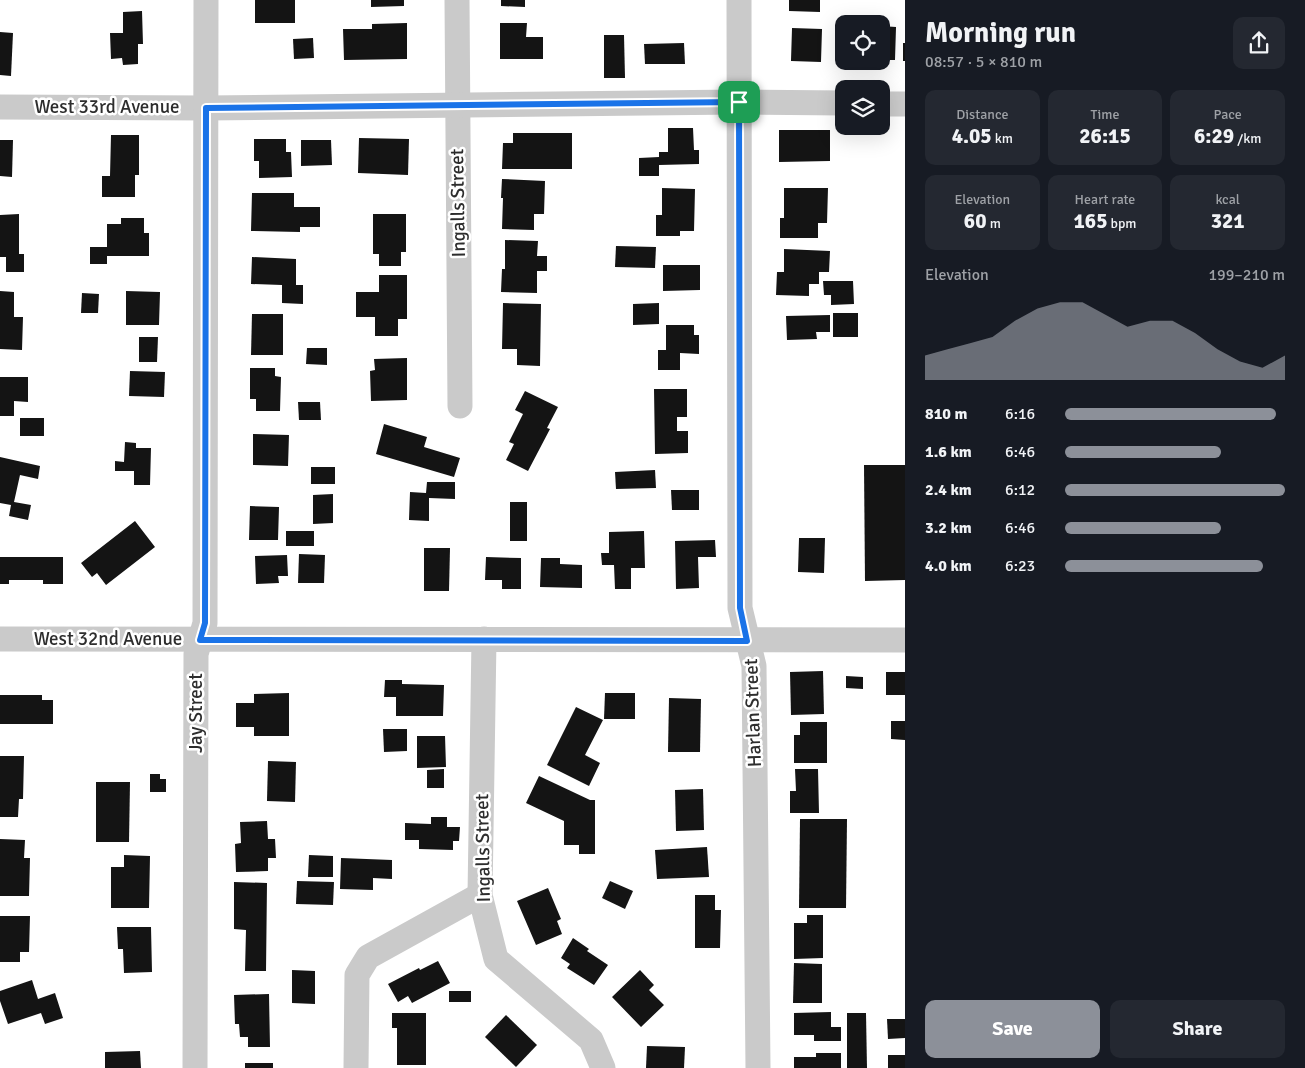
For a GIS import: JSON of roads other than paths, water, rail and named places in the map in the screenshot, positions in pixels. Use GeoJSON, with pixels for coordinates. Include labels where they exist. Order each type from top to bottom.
{"type":"FeatureCollection","features":[{"type":"Feature","properties":{"kind":"street","name":"Jay Street"},"geometry":{"type":"LineString","coordinates":[[195,1068],[196,654],[205,623],[206,0]]}},
{"type":"Feature","properties":{"kind":"street","name":"Ingalls Street"},"geometry":{"type":"LineString","coordinates":[[457,0],[456,105],[460,406]]}},
{"type":"Feature","properties":{"kind":"street","name":"Harlan Street"},"geometry":{"type":"LineString","coordinates":[[739,0],[740,608],[754,666],[758,1068]]}},
{"type":"Feature","properties":{"kind":"street","name":"West 33rd Avenue"},"geometry":{"type":"LineString","coordinates":[[0,107],[206,108],[739,102],[835,103]]}},
{"type":"Feature","properties":{"kind":"street"},"geometry":{"type":"LineString","coordinates":[[890,104],[905,104]]}},
{"type":"Feature","properties":{"kind":"street","name":"West 32nd Avenue"},"geometry":{"type":"LineString","coordinates":[[0,639],[905,640]]}},
{"type":"Feature","properties":{"kind":"street","name":"Ingalls Street"},"geometry":{"type":"LineString","coordinates":[[484,640],[480,895],[496,959],[591,1040],[603,1068]]}},
{"type":"Feature","properties":{"kind":"street"},"geometry":{"type":"LineString","coordinates":[[356,1068],[357,975],[368,957],[480,895]]}}]}
